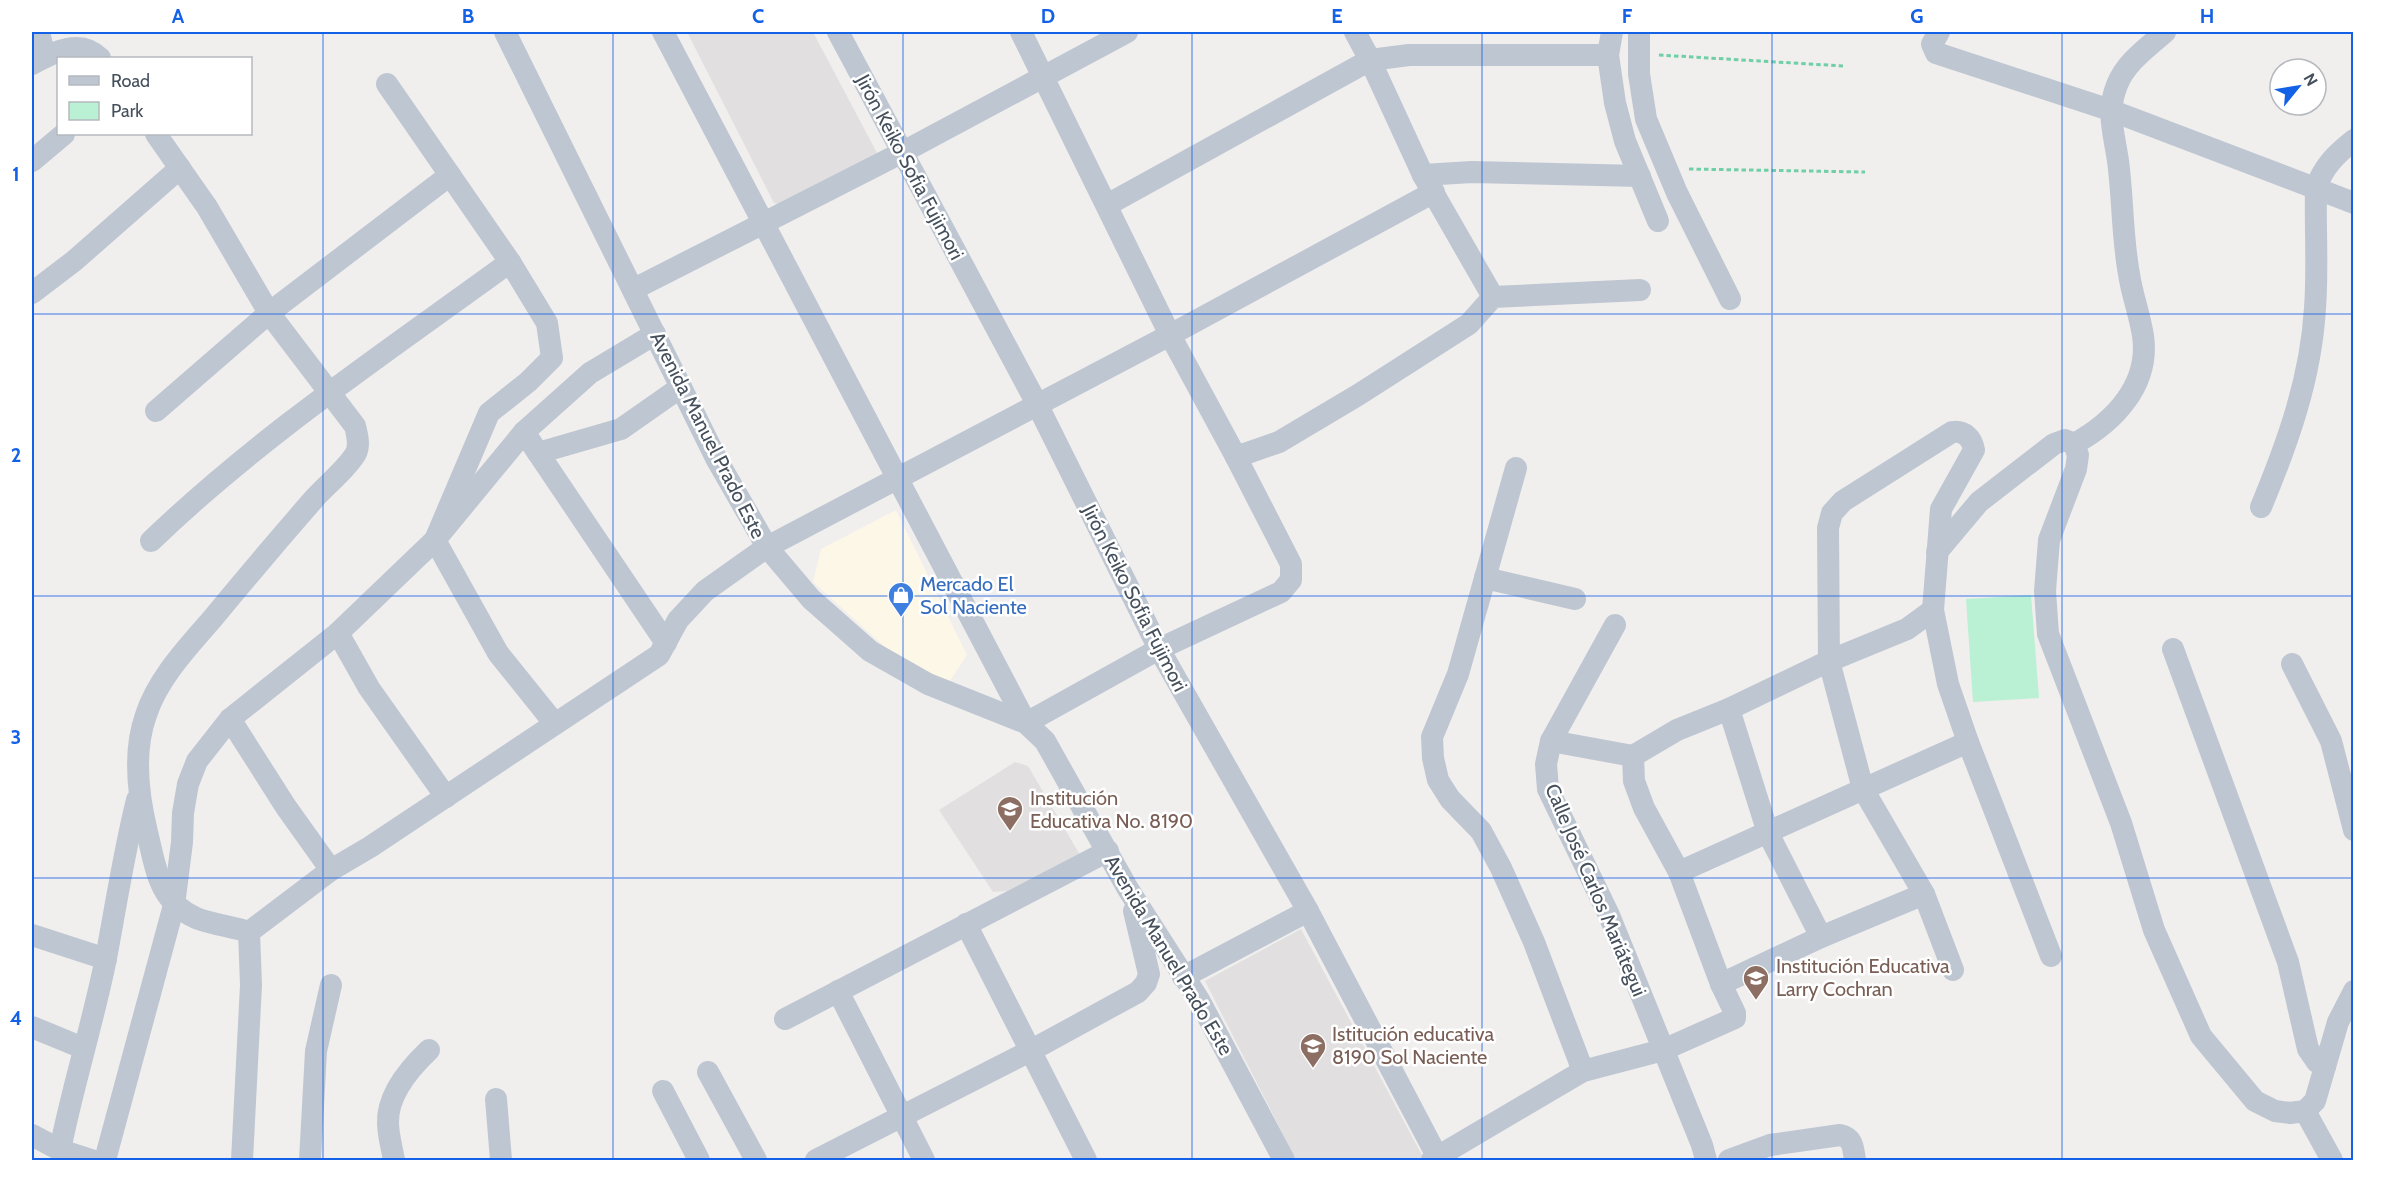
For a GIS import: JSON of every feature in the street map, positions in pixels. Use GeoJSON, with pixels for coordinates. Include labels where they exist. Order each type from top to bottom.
{"type":"FeatureCollection","features":[{"type":"Feature","properties":{"kind":"street"},"geometry":{"type":"LineString","coordinates":[[39,32],[38,60],[70,47],[92,50],[99,57]]}},
{"type":"Feature","properties":{"kind":"street","name":"Avenida Manuel Prado Este"},"geometry":{"type":"LineString","coordinates":[[506,32],[717,460],[767,547],[811,598],[870,651],[928,684],[1026,723],[1045,741],[1128,889],[1199,1000],[1284,1161]]}},
{"type":"Feature","properties":{"kind":"street"},"geometry":{"type":"LineString","coordinates":[[663,32],[1026,723],[1159,649],[1281,592],[1291,580],[1291,564],[1170,335],[1045,76],[1021,32]]}},
{"type":"Feature","properties":{"kind":"street","name":"Jirón Keiko Sofia Fujimori"},"geometry":{"type":"LineString","coordinates":[[838,32],[1037,404],[1159,649],[1308,911],[1436,1160]]}},
{"type":"Feature","properties":{"kind":"street"},"geometry":{"type":"LineString","coordinates":[[634,289],[903,152],[1127,32]]}},
{"type":"Feature","properties":{"kind":"street"},"geometry":{"type":"LineString","coordinates":[[1355,32],[1429,183],[1493,297]]}},
{"type":"Feature","properties":{"kind":"street"},"geometry":{"type":"LineString","coordinates":[[1612,32],[1608,55],[1615,103],[1625,141],[1658,221]]}},
{"type":"Feature","properties":{"kind":"street"},"geometry":{"type":"LineString","coordinates":[[1639,32],[1639,74],[1646,119],[1666,169],[1730,299]]}},
{"type":"Feature","properties":{"kind":"street"},"geometry":{"type":"LineString","coordinates":[[1939,32],[1932,44],[1936,53],[2110,110],[2354,203]]}},
{"type":"Feature","properties":{"kind":"street"},"geometry":{"type":"LineString","coordinates":[[2074,444],[2091,434],[2122,406],[2134,389],[2142,364],[2143,337],[2128,273],[2120,180],[2110,123],[2110,110],[2118,83],[2125,70],[2165,32]]}},
{"type":"Feature","properties":{"kind":"street"},"geometry":{"type":"LineString","coordinates":[[1107,205],[1370,60],[1409,55],[1608,55]]}},
{"type":"Feature","properties":{"kind":"street"},"geometry":{"type":"LineString","coordinates":[[387,84],[510,262],[547,323],[552,358],[528,382],[489,413],[435,540]]}},
{"type":"Feature","properties":{"kind":"street"},"geometry":{"type":"LineString","coordinates":[[32,161],[63,135]]}},
{"type":"Feature","properties":{"kind":"street"},"geometry":{"type":"LineString","coordinates":[[157,135],[207,207],[269,313],[355,426],[356,452],[253,570],[190,645],[160,685],[146,714],[139,743],[140,790],[144,819],[159,881],[174,905],[198,918],[249,932]]}},
{"type":"Feature","properties":{"kind":"street"},"geometry":{"type":"LineString","coordinates":[[2261,507],[2289,440],[2306,378],[2316,308],[2316,188],[2321,172],[2354,140]]}},
{"type":"Feature","properties":{"kind":"street"},"geometry":{"type":"LineString","coordinates":[[32,293],[74,261],[180,168]]}},
{"type":"Feature","properties":{"kind":"street"},"geometry":{"type":"LineString","coordinates":[[249,932],[331,870],[370,847],[659,655],[678,620],[705,591],[767,547],[1170,335],[1429,183],[1472,172],[1640,176]]}},
{"type":"Feature","properties":{"kind":"street"},"geometry":{"type":"LineString","coordinates":[[156,411],[269,313],[450,175]]}},
{"type":"Feature","properties":{"kind":"street"},"geometry":{"type":"LineString","coordinates":[[151,541],[190,504],[330,393],[510,262]]}},
{"type":"Feature","properties":{"kind":"street"},"geometry":{"type":"LineString","coordinates":[[1236,457],[1279,442],[1358,395],[1469,324],[1493,297],[1640,290]]}},
{"type":"Feature","properties":{"kind":"street"},"geometry":{"type":"LineString","coordinates":[[105,1161],[174,905],[188,784],[197,761],[230,719],[338,633],[435,540],[524,432],[590,373],[656,333]]}},
{"type":"Feature","properties":{"kind":"street"},"geometry":{"type":"LineString","coordinates":[[538,453],[621,429],[681,387]]}},
{"type":"Feature","properties":{"kind":"street"},"geometry":{"type":"LineString","coordinates":[[1953,970],[1924,894],[1863,789],[1829,661],[1828,528],[1832,513],[1843,501],[1952,432],[1958,431],[1969,437],[1974,450],[1941,509],[1933,610],[1948,684],[2051,957]]}},
{"type":"Feature","properties":{"kind":"street"},"geometry":{"type":"LineString","coordinates":[[524,432],[666,643]]}},
{"type":"Feature","properties":{"kind":"street"},"geometry":{"type":"LineString","coordinates":[[1937,552],[1979,502],[2054,444],[2066,440],[2074,444],[2078,455],[2076,469],[2049,540],[2045,591],[2048,634],[2121,823],[2154,930],[2201,1036],[2255,1101],[2275,1111],[2290,1113],[2305,1111],[2315,1101],[2338,1022],[2354,991]]}},
{"type":"Feature","properties":{"kind":"street"},"geometry":{"type":"LineString","coordinates":[[1516,468],[1458,674],[1432,738],[1433,758],[1438,780],[1450,799],[1481,831],[1501,868],[1534,942],[1583,1071]]}},
{"type":"Feature","properties":{"kind":"street"},"geometry":{"type":"LineString","coordinates":[[435,540],[498,654],[555,724]]}},
{"type":"Feature","properties":{"kind":"street"},"geometry":{"type":"LineString","coordinates":[[1485,578],[1575,599]]}},
{"type":"Feature","properties":{"kind":"street"},"geometry":{"type":"LineString","coordinates":[[1551,741],[1633,756],[1677,730],[1729,709],[1829,661],[1907,629],[1933,610]]}},
{"type":"Feature","properties":{"kind":"street","name":"Calle José Carlos Mariátegui"},"geometry":{"type":"LineString","coordinates":[[1615,625],[1551,741],[1545,764],[1548,789],[1610,915],[1702,1145],[1706,1161]]}},
{"type":"Feature","properties":{"kind":"street"},"geometry":{"type":"LineString","coordinates":[[338,633],[369,688],[446,797]]}},
{"type":"Feature","properties":{"kind":"street"},"geometry":{"type":"LineString","coordinates":[[2173,649],[2288,962],[2308,1048],[2317,1062],[2325,1067]]}},
{"type":"Feature","properties":{"kind":"street"},"geometry":{"type":"LineString","coordinates":[[2292,664],[2331,741],[2354,830]]}},
{"type":"Feature","properties":{"kind":"street"},"geometry":{"type":"LineString","coordinates":[[1729,709],[1768,833],[1821,937]]}},
{"type":"Feature","properties":{"kind":"street"},"geometry":{"type":"LineString","coordinates":[[230,719],[286,807],[331,870]]}},
{"type":"Feature","properties":{"kind":"street"},"geometry":{"type":"LineString","coordinates":[[1679,872],[1968,742]]}},
{"type":"Feature","properties":{"kind":"street"},"geometry":{"type":"LineString","coordinates":[[1436,1160],[1583,1071],[1663,1050],[1735,1018],[1735,1012],[1721,984],[1679,872],[1644,808],[1634,781],[1633,756]]}},
{"type":"Feature","properties":{"kind":"street"},"geometry":{"type":"LineString","coordinates":[[60,1150],[106,959],[129,831],[140,790]]}},
{"type":"Feature","properties":{"kind":"street"},"geometry":{"type":"LineString","coordinates":[[785,1019],[1108,851]]}},
{"type":"Feature","properties":{"kind":"street"},"geometry":{"type":"LineString","coordinates":[[816,1161],[1030,1051],[1138,992],[1146,983],[1149,974],[1128,889]]}},
{"type":"Feature","properties":{"kind":"street"},"geometry":{"type":"LineString","coordinates":[[1721,984],[1821,937],[1924,894]]}},
{"type":"Feature","properties":{"kind":"street"},"geometry":{"type":"LineString","coordinates":[[1183,977],[1308,911]]}},
{"type":"Feature","properties":{"kind":"street"},"geometry":{"type":"LineString","coordinates":[[966,924],[1086,1161]]}},
{"type":"Feature","properties":{"kind":"street"},"geometry":{"type":"LineString","coordinates":[[242,1161],[251,985],[249,932]]}},
{"type":"Feature","properties":{"kind":"street"},"geometry":{"type":"LineString","coordinates":[[32,935],[106,959]]}},
{"type":"Feature","properties":{"kind":"street"},"geometry":{"type":"LineString","coordinates":[[310,1161],[316,1051],[331,985]]}},
{"type":"Feature","properties":{"kind":"street"},"geometry":{"type":"LineString","coordinates":[[838,991],[924,1161]]}},
{"type":"Feature","properties":{"kind":"street"},"geometry":{"type":"LineString","coordinates":[[32,1027],[83,1048]]}},
{"type":"Feature","properties":{"kind":"street"},"geometry":{"type":"LineString","coordinates":[[394,1161],[387,1122],[396,1091],[413,1065],[429,1050]]}},
{"type":"Feature","properties":{"kind":"street"},"geometry":{"type":"LineString","coordinates":[[708,1072],[756,1161]]}},
{"type":"Feature","properties":{"kind":"street"},"geometry":{"type":"LineString","coordinates":[[663,1091],[699,1161]]}},
{"type":"Feature","properties":{"kind":"street"},"geometry":{"type":"LineString","coordinates":[[496,1099],[501,1161]]}},
{"type":"Feature","properties":{"kind":"street"},"geometry":{"type":"LineString","coordinates":[[2305,1111],[2332,1161]]}},
{"type":"Feature","properties":{"kind":"street"},"geometry":{"type":"LineString","coordinates":[[32,1135],[60,1150],[91,1161]]}},
{"type":"Feature","properties":{"kind":"street"},"geometry":{"type":"LineString","coordinates":[[1729,1161],[1770,1145],[1840,1135],[1847,1136],[1851,1141],[1856,1161]]}},
{"type":"Feature","properties":{"kind":"path"},"geometry":{"type":"LineString","coordinates":[[1639,54],[1843,66]]}},
{"type":"Feature","properties":{"kind":"path"},"geometry":{"type":"LineString","coordinates":[[1666,169],[1865,172]]}},
{"type":"Feature","properties":{"kind":"shaded area"},"geometry":{"type":"Polygon","coordinates":[[[687,32],[813,32],[877,153],[784,205],[774,203],[687,32]]]}},
{"type":"Feature","properties":{"kind":"shaded area","name":"Mercado El Sol Naciente"},"geometry":{"type":"Polygon","coordinates":[[[896,510],[967,655],[948,684],[897,658],[813,582],[821,549],[896,510]]]}},
{"type":"Feature","properties":{"kind":"shaded area","name":"Institución Educativa No. 8190"},"geometry":{"type":"Polygon","coordinates":[[[1015,762],[1028,766],[1080,855],[1007,891],[993,892],[939,810],[1015,762]]]}},
{"type":"Feature","properties":{"kind":"shaded area","name":"Istitución educativa 8190 Sol Naciente"},"geometry":{"type":"Polygon","coordinates":[[[1301,929],[1423,1157],[1415,1160],[1296,1160],[1205,981],[1301,929]]]}},
{"type":"Feature","properties":{"kind":"green space"},"geometry":{"type":"Polygon","coordinates":[[[2031,595],[2039,698],[1973,702],[1966,599],[2031,595]]]}},
{"type":"Feature","properties":{"kind":"place","name":"Mercado El Sol Naciente"},"geometry":{"type":"Point","coordinates":[901,618]}},
{"type":"Feature","properties":{"kind":"place","name":"Institución Educativa No. 8190"},"geometry":{"type":"Point","coordinates":[1010,832]}},
{"type":"Feature","properties":{"kind":"place","name":"Institución Educativa Larry Cochran"},"geometry":{"type":"Point","coordinates":[1756,1001]}},
{"type":"Feature","properties":{"kind":"place","name":"Istitución educativa 8190 Sol Naciente"},"geometry":{"type":"Point","coordinates":[1313,1069]}}]}
